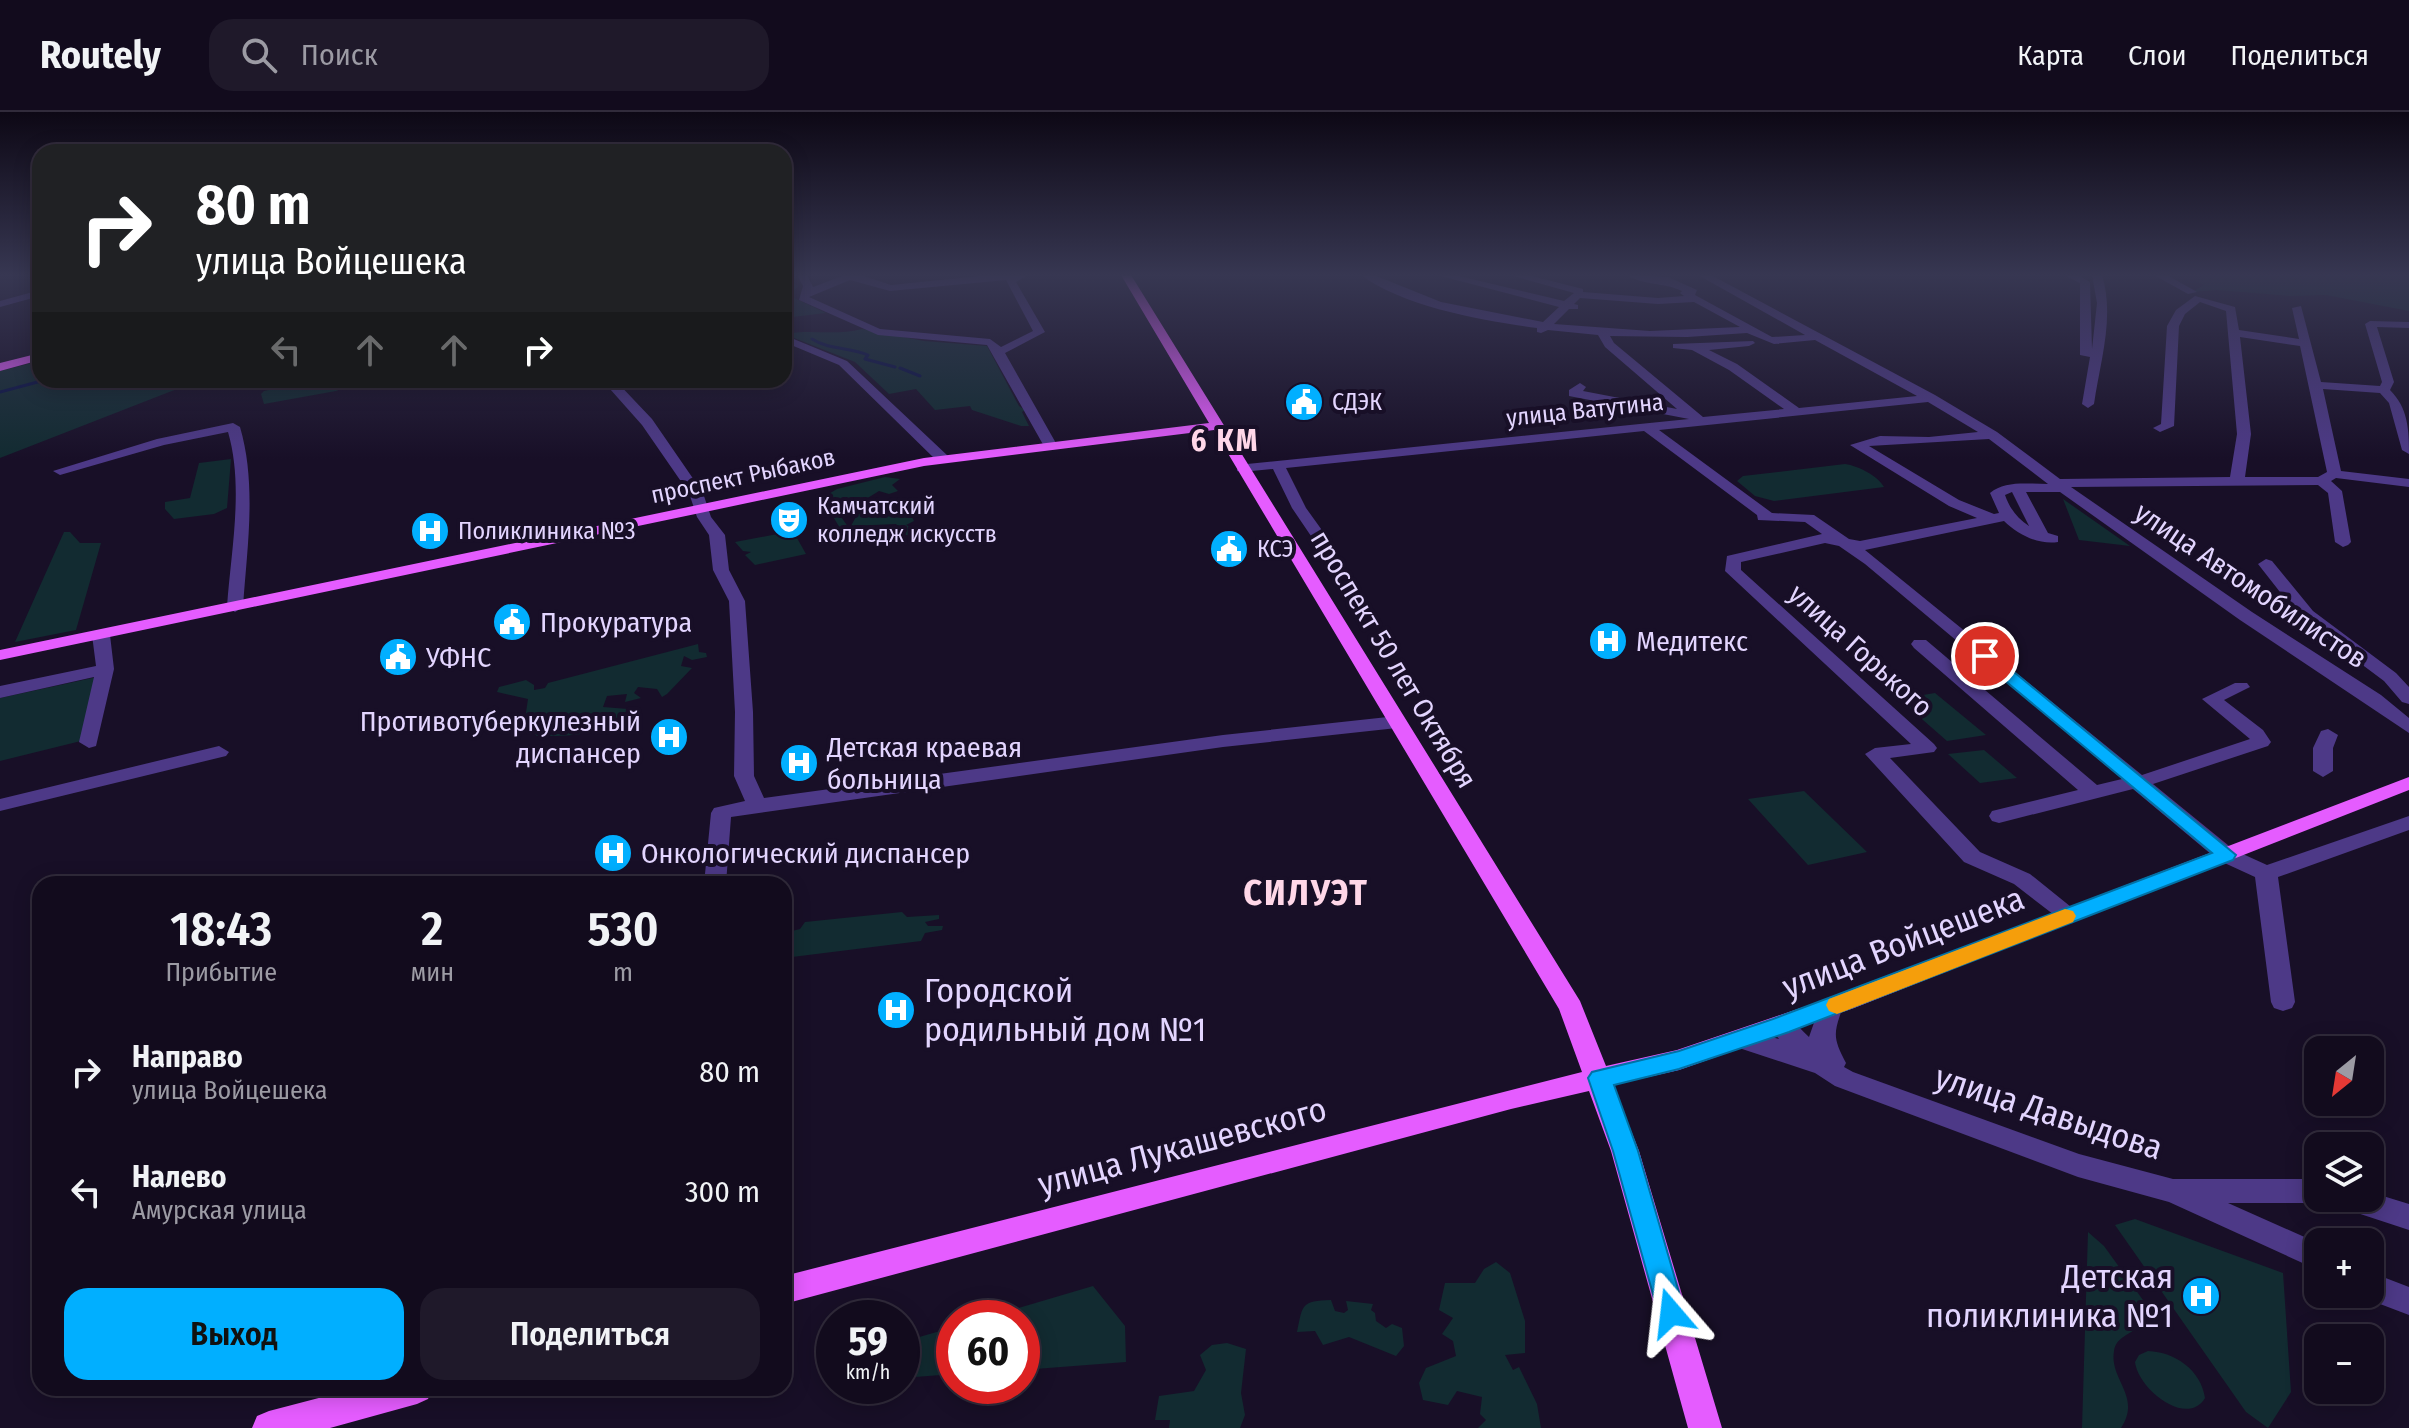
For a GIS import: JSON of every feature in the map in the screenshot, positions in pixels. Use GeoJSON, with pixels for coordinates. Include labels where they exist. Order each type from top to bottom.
{"type":"FeatureCollection","features":[{"type":"Feature","properties":{"kind":"main road","name":"проспект 50 лет Октября"},"geometry":{"type":"LineString","coordinates":[[1163,336],[1571,1008],[1600,1078],[1625,1151],[1705,1428]]}},
{"type":"Feature","properties":{"kind":"main road"},"geometry":{"type":"LineString","coordinates":[[0,367],[32,358]]}},
{"type":"Feature","properties":{"kind":"main road","name":"проспект Рыбаков"},"geometry":{"type":"LineString","coordinates":[[0,655],[943,459],[1217,426]]}},
{"type":"Feature","properties":{"kind":"main road","name":"улица Войцешека"},"geometry":{"type":"LineString","coordinates":[[1600,1078],[1679,1060],[1781,1026],[2409,783]]}},
{"type":"Feature","properties":{"kind":"main road","name":"улица Лукашевского"},"geometry":{"type":"LineString","coordinates":[[792,1288],[1522,1095],[1600,1078]]}},
{"type":"Feature","properties":{"kind":"main road"},"geometry":{"type":"LineString","coordinates":[[269,1428],[387,1396]]}},
{"type":"Feature","properties":{"kind":"street"},"geometry":{"type":"LineString","coordinates":[[932,336],[990,342],[999,352],[1050,445]]}},
{"type":"Feature","properties":{"kind":"street"},"geometry":{"type":"LineString","coordinates":[[999,352],[1030,336]]}},
{"type":"Feature","properties":{"kind":"street"},"geometry":{"type":"LineString","coordinates":[[1531,336],[1609,345],[1688,340],[1771,341],[1813,336]]}},
{"type":"Feature","properties":{"kind":"street"},"geometry":{"type":"LineString","coordinates":[[1605,336],[1609,345],[1694,418]]}},
{"type":"Feature","properties":{"kind":"street"},"geometry":{"type":"LineString","coordinates":[[1654,336],[1688,340],[1711,336]]}},
{"type":"Feature","properties":{"kind":"street"},"geometry":{"type":"LineString","coordinates":[[1763,336],[1771,341]]}},
{"type":"Feature","properties":{"kind":"street","name":"улица Автомобилистов"},"geometry":{"type":"LineString","coordinates":[[1818,336],[1992,435],[2059,486],[2246,616],[2374,699],[2409,727]]}},
{"type":"Feature","properties":{"kind":"street"},"geometry":{"type":"LineString","coordinates":[[2086,336],[2087,363],[2092,368]]}},
{"type":"Feature","properties":{"kind":"street"},"geometry":{"type":"LineString","coordinates":[[2088,404],[2098,336]]}},
{"type":"Feature","properties":{"kind":"street"},"geometry":{"type":"LineString","coordinates":[[2160,428],[2167,426],[2172,336]]}},
{"type":"Feature","properties":{"kind":"street"},"geometry":{"type":"LineString","coordinates":[[2234,336],[2244,434],[2237,481]]}},
{"type":"Feature","properties":{"kind":"street"},"geometry":{"type":"LineString","coordinates":[[2259,336],[2306,343]]}},
{"type":"Feature","properties":{"kind":"street"},"geometry":{"type":"LineString","coordinates":[[2304,336],[2333,457],[2327,477],[2335,491],[2343,542]]}},
{"type":"Feature","properties":{"kind":"street"},"geometry":{"type":"LineString","coordinates":[[2374,336],[2388,382],[2384,384],[2384,390],[2395,402],[2409,450]]}},
{"type":"Feature","properties":{"kind":"street"},"geometry":{"type":"LineString","coordinates":[[1688,340],[1795,411]]}},
{"type":"Feature","properties":{"kind":"street"},"geometry":{"type":"LineString","coordinates":[[792,342],[852,370],[943,459]]}},
{"type":"Feature","properties":{"kind":"street"},"geometry":{"type":"LineString","coordinates":[[2316,385],[2384,390]]}},
{"type":"Feature","properties":{"kind":"street"},"geometry":{"type":"LineString","coordinates":[[1580,387],[1573,393],[1694,418]]}},
{"type":"Feature","properties":{"kind":"street"},"geometry":{"type":"LineString","coordinates":[[615,388],[647,422],[696,493],[704,517],[717,535],[721,570],[737,601],[744,712],[744,776],[757,805]]}},
{"type":"Feature","properties":{"kind":"street","name":"улица Ватутина"},"geometry":{"type":"LineString","coordinates":[[1242,468],[1646,426],[1694,418],[1931,398]]}},
{"type":"Feature","properties":{"kind":"street"},"geometry":{"type":"LineString","coordinates":[[1646,426],[1765,516],[1809,518],[1847,543],[2226,855],[2266,873],[2409,823]]}},
{"type":"Feature","properties":{"kind":"street"},"geometry":{"type":"LineString","coordinates":[[60,471],[162,442],[233,427],[241,454],[242,511],[235,607]]}},
{"type":"Feature","properties":{"kind":"street"},"geometry":{"type":"LineString","coordinates":[[1992,435],[1929,441],[1880,440],[1857,445],[1954,503],[2000,517],[2022,532],[2048,538],[2017,488]]}},
{"type":"Feature","properties":{"kind":"street"},"geometry":{"type":"LineString","coordinates":[[1280,463],[1279,468],[1299,508],[1316,533]]}},
{"type":"Feature","properties":{"kind":"street"},"geometry":{"type":"LineString","coordinates":[[2000,517],[1997,493],[2017,488],[2298,481],[2327,477],[2409,483]]}},
{"type":"Feature","properties":{"kind":"street","name":"улица Горького"},"geometry":{"type":"LineString","coordinates":[[2000,517],[1866,545],[1825,538],[1733,559],[1733,571],[1927,748],[1875,754],[1972,857],[2022,879],[2070,915]]}},
{"type":"Feature","properties":{"kind":"street"},"geometry":{"type":"LineString","coordinates":[[2266,564],[2307,615],[2390,677],[2409,698]]}},
{"type":"Feature","properties":{"kind":"street"},"geometry":{"type":"LineString","coordinates":[[89,742],[105,669],[101,635]]}},
{"type":"Feature","properties":{"kind":"street"},"geometry":{"type":"LineString","coordinates":[[1920,644],[2094,793]]}},
{"type":"Feature","properties":{"kind":"street"},"geometry":{"type":"LineString","coordinates":[[0,692],[105,669]]}},
{"type":"Feature","properties":{"kind":"street"},"geometry":{"type":"LineString","coordinates":[[1999,816],[2139,782],[2261,742],[2256,734],[2211,699],[2241,687]]}},
{"type":"Feature","properties":{"kind":"street"},"geometry":{"type":"LineString","coordinates":[[716,876],[721,813],[757,805],[1223,741],[1397,722]]}},
{"type":"Feature","properties":{"kind":"street"},"geometry":{"type":"LineString","coordinates":[[2323,771],[2323,748],[2328,735]]}},
{"type":"Feature","properties":{"kind":"street"},"geometry":{"type":"LineString","coordinates":[[0,805],[219,752]]}},
{"type":"Feature","properties":{"kind":"street"},"geometry":{"type":"LineString","coordinates":[[2266,873],[2283,1002]]}},
{"type":"Feature","properties":{"kind":"street"},"geometry":{"type":"LineString","coordinates":[[1831,1007],[1821,1034],[1821,1045],[1827,1057],[1860,1087]]}},
{"type":"Feature","properties":{"kind":"street","name":"улица Давыдова"},"geometry":{"type":"LineString","coordinates":[[1781,1026],[1831,1072],[1860,1087],[2078,1165],[2173,1191],[2304,1191]]}},
{"type":"Feature","properties":{"kind":"street"},"geometry":{"type":"LineString","coordinates":[[1742,1039],[1783,1050],[1831,1072]]}},
{"type":"Feature","properties":{"kind":"street"},"geometry":{"type":"LineString","coordinates":[[2173,1191],[2304,1251]]}},
{"type":"Feature","properties":{"kind":"street"},"geometry":{"type":"LineString","coordinates":[[2384,1209],[2409,1217]]}},
{"type":"Feature","properties":{"kind":"street"},"geometry":{"type":"LineString","coordinates":[[2384,1291],[2409,1301]]}},
{"type":"Feature","properties":{"kind":"green space"},"geometry":{"type":"Polygon","coordinates":[[[792,336],[900,336],[987,346],[1019,406],[1025,410],[1022,412],[1029,426],[972,410],[970,406],[935,410],[916,389],[889,394],[855,362],[792,336]]]}},
{"type":"Feature","properties":{"kind":"green space"},"geometry":{"type":"Polygon","coordinates":[[[32,363],[32,388],[179,388],[0,458],[0,371],[32,363]]]}},
{"type":"Feature","properties":{"kind":"green space"},"geometry":{"type":"Polygon","coordinates":[[[278,388],[343,388],[264,404],[261,394],[278,388]]]}},
{"type":"Feature","properties":{"kind":"green space"},"geometry":{"type":"Polygon","coordinates":[[[231,459],[227,508],[214,514],[174,519],[165,509],[165,502],[190,498],[199,463],[231,459]]]}},
{"type":"Feature","properties":{"kind":"green space"},"geometry":{"type":"Polygon","coordinates":[[[1845,464],[1868,472],[1884,487],[1774,501],[1755,496],[1737,481],[1743,476],[1845,464]]]}},
{"type":"Feature","properties":{"kind":"green space"},"geometry":{"type":"Polygon","coordinates":[[[885,477],[900,479],[892,485],[898,491],[889,494],[879,491],[866,499],[830,501],[860,544],[850,545],[822,498],[837,489],[885,477]]]}},
{"type":"Feature","properties":{"kind":"green space"},"geometry":{"type":"Polygon","coordinates":[[[2063,499],[2130,546],[2079,540],[2063,499]]]}},
{"type":"Feature","properties":{"kind":"green space"},"geometry":{"type":"Polygon","coordinates":[[[908,506],[914,508],[910,513],[914,521],[906,525],[919,531],[915,536],[906,535],[896,524],[851,526],[858,513],[908,506]]]}},
{"type":"Feature","properties":{"kind":"green space"},"geometry":{"type":"Polygon","coordinates":[[[793,531],[806,554],[755,565],[745,555],[751,552],[743,551],[735,542],[793,531]]]}},
{"type":"Feature","properties":{"kind":"green space"},"geometry":{"type":"Polygon","coordinates":[[[64,532],[70,532],[80,543],[101,543],[76,630],[15,642],[64,532]]]}},
{"type":"Feature","properties":{"kind":"green space"},"geometry":{"type":"Polygon","coordinates":[[[698,644],[699,652],[706,653],[707,657],[692,660],[684,656],[681,666],[692,668],[667,694],[662,697],[657,689],[638,687],[634,693],[641,698],[625,702],[627,694],[607,696],[603,707],[628,709],[610,725],[587,733],[537,736],[533,733],[536,721],[525,719],[528,699],[497,692],[499,687],[526,680],[534,685],[534,690],[545,688],[548,683],[698,644]]]}},
{"type":"Feature","properties":{"kind":"green space"},"geometry":{"type":"Polygon","coordinates":[[[97,677],[85,740],[0,761],[0,698],[97,677]]]}},
{"type":"Feature","properties":{"kind":"green space"},"geometry":{"type":"Polygon","coordinates":[[[1935,693],[1986,735],[1947,741],[1899,699],[1935,693]]]}},
{"type":"Feature","properties":{"kind":"green space"},"geometry":{"type":"Polygon","coordinates":[[[1984,750],[2017,778],[1980,783],[1948,754],[1984,750]]]}},
{"type":"Feature","properties":{"kind":"green space"},"geometry":{"type":"Polygon","coordinates":[[[1804,791],[1867,852],[1808,865],[1748,799],[1804,791]]]}},
{"type":"Feature","properties":{"kind":"green space"},"geometry":{"type":"Polygon","coordinates":[[[902,912],[907,917],[939,915],[939,919],[925,922],[928,926],[943,926],[942,930],[925,933],[921,941],[792,957],[792,931],[800,929],[805,922],[902,912]]]}},
{"type":"Feature","properties":{"kind":"green space"},"geometry":{"type":"Polygon","coordinates":[[[2135,1219],[2283,1273],[2291,1392],[2268,1428],[2246,1412],[2115,1225],[2135,1219]]]}},
{"type":"Feature","properties":{"kind":"green space"},"geometry":{"type":"Polygon","coordinates":[[[2088,1232],[2104,1246],[2148,1307],[2141,1322],[2119,1340],[2114,1351],[2116,1371],[2128,1407],[2121,1428],[2082,1428],[2088,1232]]]}},
{"type":"Feature","properties":{"kind":"green space"},"geometry":{"type":"Polygon","coordinates":[[[1496,1262],[1510,1273],[1525,1321],[1525,1353],[1505,1355],[1513,1370],[1519,1367],[1537,1404],[1541,1428],[1478,1428],[1486,1420],[1480,1414],[1482,1397],[1457,1391],[1448,1405],[1423,1400],[1419,1383],[1426,1368],[1456,1356],[1453,1341],[1442,1334],[1453,1318],[1439,1310],[1445,1283],[1475,1283],[1484,1269],[1496,1262]]]}},
{"type":"Feature","properties":{"kind":"green space"},"geometry":{"type":"Polygon","coordinates":[[[1093,1286],[1125,1326],[1126,1362],[1040,1369],[1040,1302],[1093,1286]]]}},
{"type":"Feature","properties":{"kind":"green space"},"geometry":{"type":"Polygon","coordinates":[[[1331,1300],[1335,1311],[1344,1313],[1348,1310],[1346,1301],[1373,1304],[1371,1310],[1375,1313],[1376,1321],[1386,1328],[1392,1324],[1402,1328],[1404,1346],[1396,1356],[1349,1337],[1323,1345],[1315,1331],[1297,1332],[1305,1306],[1314,1301],[1331,1300]]]}},
{"type":"Feature","properties":{"kind":"green space"},"geometry":{"type":"Polygon","coordinates":[[[936,1332],[936,1375],[920,1377],[920,1337],[936,1332]]]}},
{"type":"Feature","properties":{"kind":"green space"},"geometry":{"type":"Polygon","coordinates":[[[1227,1343],[1246,1349],[1241,1393],[1245,1415],[1240,1428],[1169,1428],[1170,1420],[1155,1420],[1159,1396],[1194,1391],[1206,1370],[1200,1355],[1212,1345],[1227,1343]]]}},
{"type":"Feature","properties":{"kind":"green space"},"geometry":{"type":"Polygon","coordinates":[[[2148,1351],[2168,1355],[2185,1364],[2198,1379],[2205,1398],[2197,1406],[2187,1409],[2176,1407],[2154,1393],[2138,1373],[2135,1362],[2139,1355],[2148,1351]]]}},
{"type":"Feature","properties":{"kind":"waterway"},"geometry":{"type":"LineString","coordinates":[[812,339],[825,345],[861,352],[868,355],[865,359],[895,367]]}},
{"type":"Feature","properties":{"kind":"waterway"},"geometry":{"type":"LineString","coordinates":[[900,368],[920,376]]}},
{"type":"Feature","properties":{"kind":"waterway"},"geometry":{"type":"LineString","coordinates":[[0,392],[32,383]]}},
{"type":"Feature","properties":{"kind":"slow traffic"},"geometry":{"type":"LineString","coordinates":[[1837,1005],[2065,916]]}},
{"type":"Feature","properties":{"kind":"place","name":"СДЭК"},"geometry":{"type":"Point","coordinates":[1304,402]}},
{"type":"Feature","properties":{"kind":"place","name":"Камчатский колледж искусств"},"geometry":{"type":"Point","coordinates":[789,520]}},
{"type":"Feature","properties":{"kind":"place","name":"Поликлиника №3"},"geometry":{"type":"Point","coordinates":[430,531]}},
{"type":"Feature","properties":{"kind":"place","name":"КСЭ"},"geometry":{"type":"Point","coordinates":[1229,549]}},
{"type":"Feature","properties":{"kind":"place","name":"Прокуратура"},"geometry":{"type":"Point","coordinates":[512,622]}},
{"type":"Feature","properties":{"kind":"place","name":"Медитекс"},"geometry":{"type":"Point","coordinates":[1608,641]}},
{"type":"Feature","properties":{"kind":"place","name":"УФНС"},"geometry":{"type":"Point","coordinates":[398,657]}},
{"type":"Feature","properties":{"kind":"place","name":"Противотуберкулезный диспансер"},"geometry":{"type":"Point","coordinates":[669,737]}},
{"type":"Feature","properties":{"kind":"place","name":"Детская краевая больница"},"geometry":{"type":"Point","coordinates":[799,763]}},
{"type":"Feature","properties":{"kind":"place","name":"Онкологический диспансер"},"geometry":{"type":"Point","coordinates":[613,853]}},
{"type":"Feature","properties":{"kind":"place","name":"Городской родильный дом №1"},"geometry":{"type":"Point","coordinates":[896,1010]}},
{"type":"Feature","properties":{"kind":"place","name":"Детская поликлиника №1"},"geometry":{"type":"Point","coordinates":[2201,1296]}},
{"type":"Feature","properties":{"kind":"district","name":"6 КМ"},"geometry":{"type":"Point","coordinates":[1225,441]}},
{"type":"Feature","properties":{"kind":"district","name":"СИЛУЭТ"},"geometry":{"type":"Point","coordinates":[1306,892]}},
{"type":"Feature","properties":{"kind":"route"},"geometry":{"type":"LineString","coordinates":[[1671,1313],[1625,1151],[1600,1078],[1679,1060],[1781,1026],[2226,855],[1985,656]]}}]}
